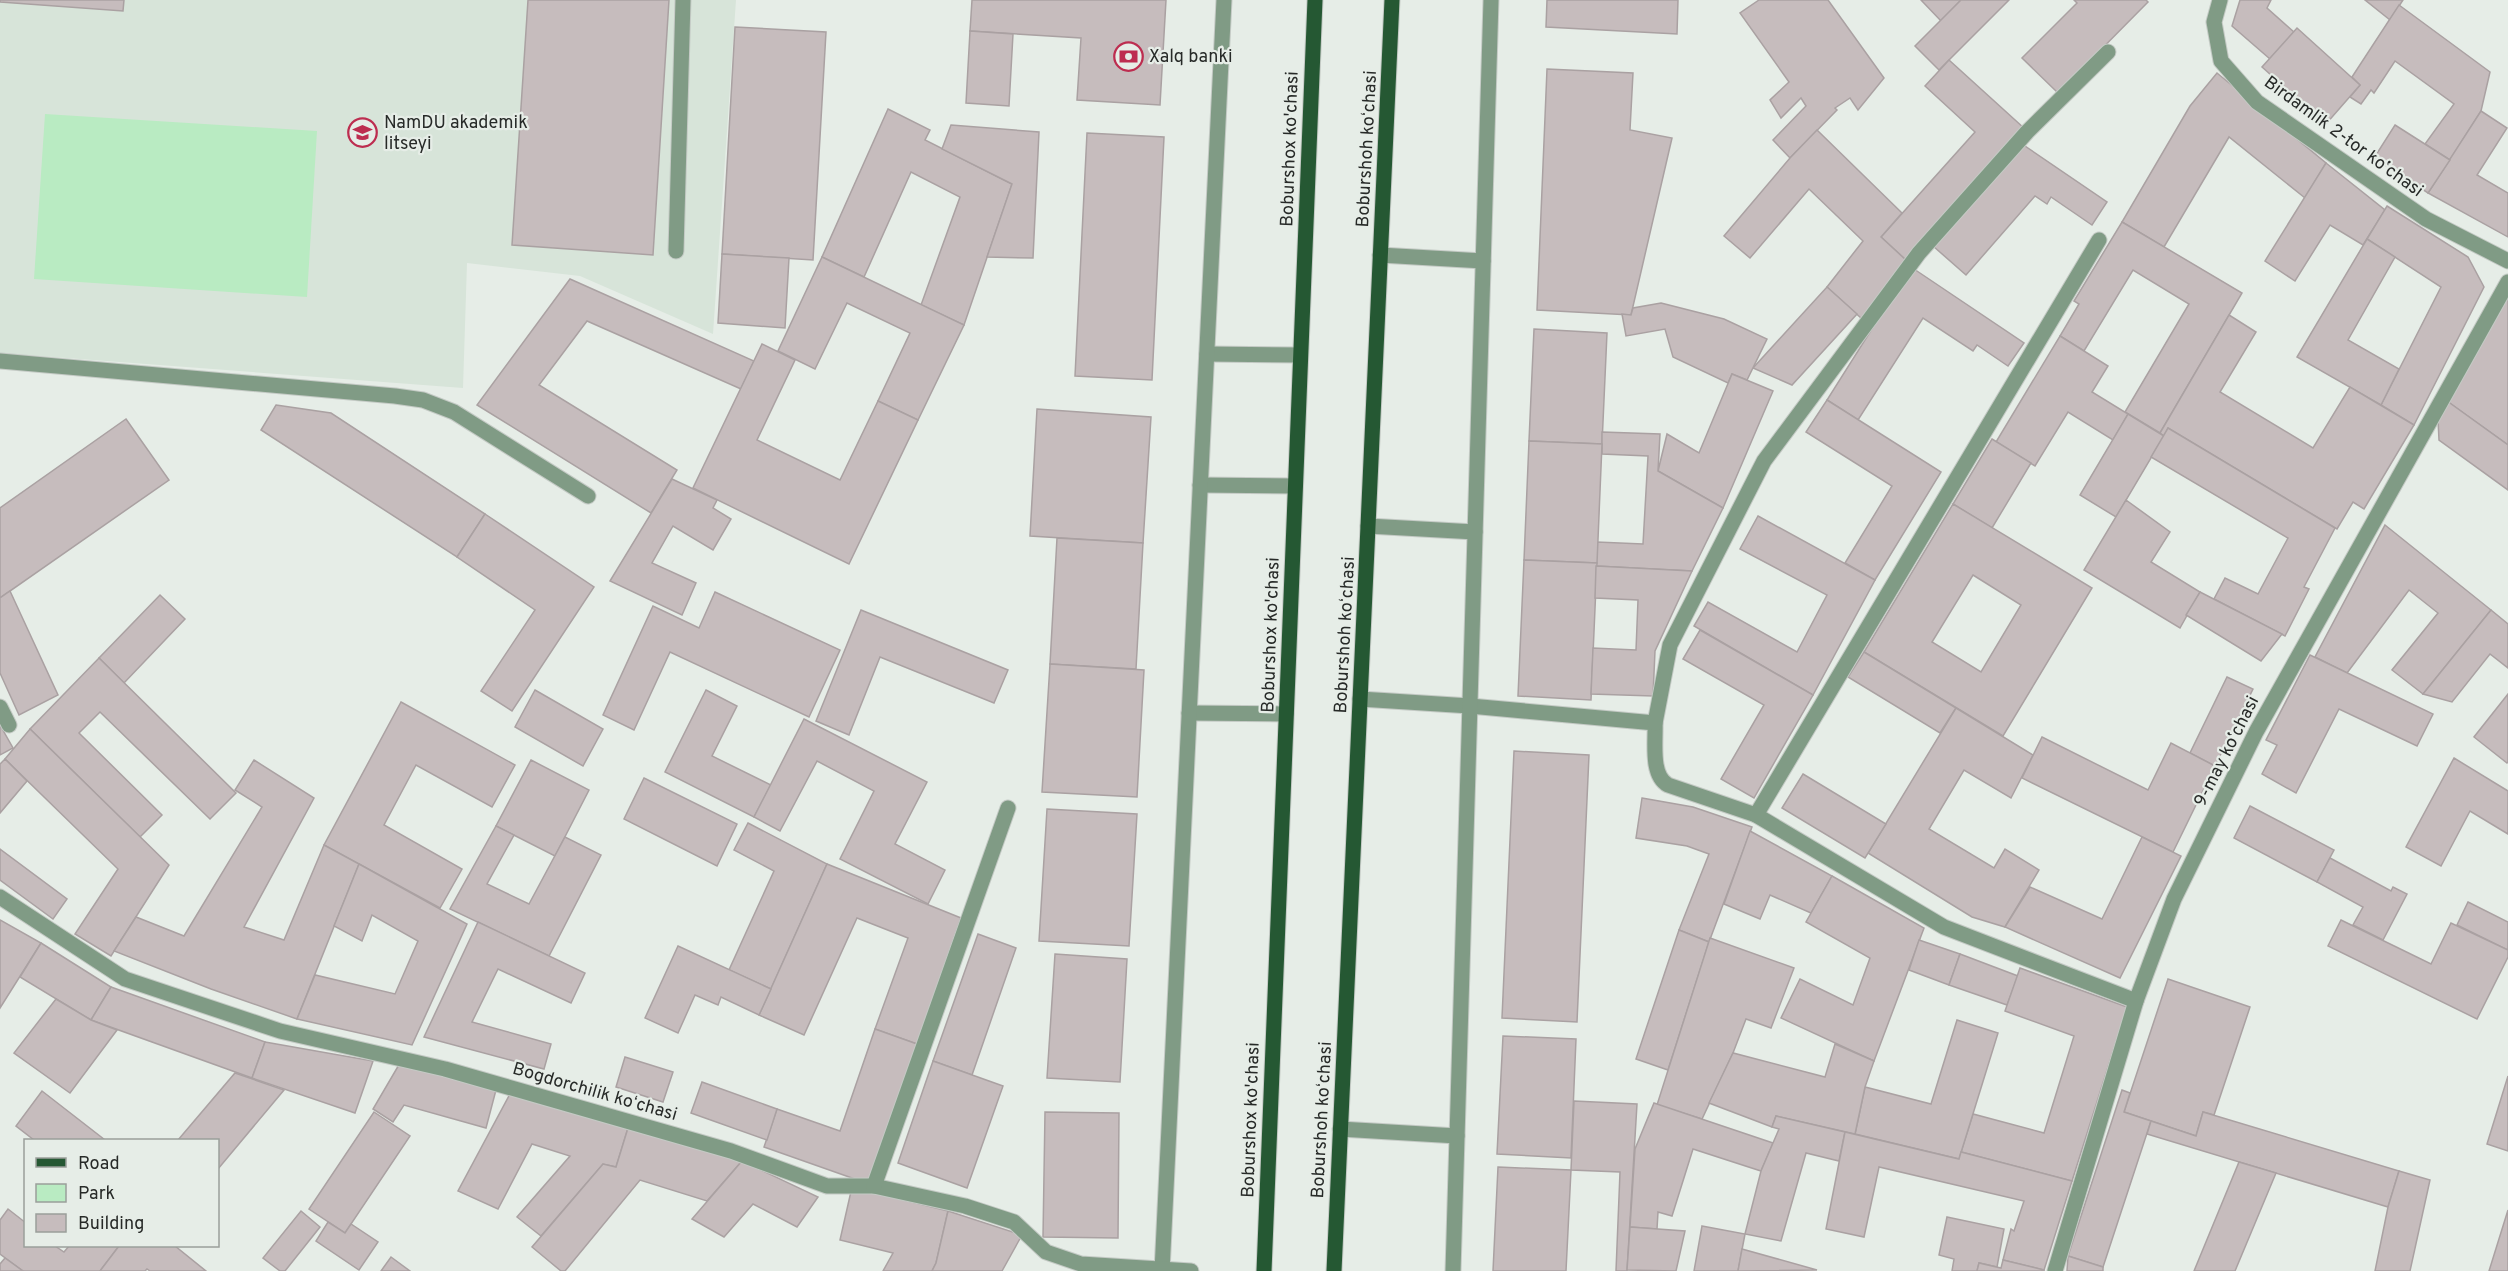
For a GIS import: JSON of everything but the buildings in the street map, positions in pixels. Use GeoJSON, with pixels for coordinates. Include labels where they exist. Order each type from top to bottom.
{"type":"FeatureCollection","features":[{"type":"Feature","properties":{"kind":"main road","name":"Boburshox ko'chasi"},"geometry":{"type":"LineString","coordinates":[[1264,1271],[1315,0]]}},
{"type":"Feature","properties":{"kind":"main road","name":"Boburshoh koʻchasi"},"geometry":{"type":"LineString","coordinates":[[1334,1271],[1392,0]]}},
{"type":"Feature","properties":{"kind":"street"},"geometry":{"type":"LineString","coordinates":[[676,251],[683,0]]}},
{"type":"Feature","properties":{"kind":"street"},"geometry":{"type":"LineString","coordinates":[[1162,1271],[1224,0]]}},
{"type":"Feature","properties":{"kind":"street"},"geometry":{"type":"LineString","coordinates":[[1453,1271],[1491,0]]}},
{"type":"Feature","properties":{"kind":"street","name":"Birdamlik 2-tor koʼchasi"},"geometry":{"type":"LineString","coordinates":[[2220,0],[2214,22],[2221,61],[2257,102],[2426,219],[2508,261]]}},
{"type":"Feature","properties":{"kind":"street"},"geometry":{"type":"LineString","coordinates":[[2108,52],[2027,132],[1919,253],[1764,461],[1670,645],[1655,723],[1656,771],[1662,782],[1756,815],[1944,927],[2136,1001]]}},
{"type":"Feature","properties":{"kind":"street"},"geometry":{"type":"LineString","coordinates":[[1756,815],[2099,240]]}},
{"type":"Feature","properties":{"kind":"street"},"geometry":{"type":"LineString","coordinates":[[1380,255],[1483,261]]}},
{"type":"Feature","properties":{"kind":"street","name":"9-may koʼchasi"},"geometry":{"type":"LineString","coordinates":[[2055,1271],[2136,1001],[2174,899],[2256,732],[2508,282]]}},
{"type":"Feature","properties":{"kind":"street"},"geometry":{"type":"LineString","coordinates":[[1207,354],[1300,355]]}},
{"type":"Feature","properties":{"kind":"street"},"geometry":{"type":"LineString","coordinates":[[0,361],[423,400],[454,412],[588,496]]}},
{"type":"Feature","properties":{"kind":"street"},"geometry":{"type":"LineString","coordinates":[[1200,485],[1295,486]]}},
{"type":"Feature","properties":{"kind":"street"},"geometry":{"type":"LineString","coordinates":[[1368,526],[1475,532]]}},
{"type":"Feature","properties":{"kind":"street"},"geometry":{"type":"LineString","coordinates":[[1360,699],[1470,706],[1655,723]]}},
{"type":"Feature","properties":{"kind":"street"},"geometry":{"type":"LineString","coordinates":[[0,707],[9,725]]}},
{"type":"Feature","properties":{"kind":"street"},"geometry":{"type":"LineString","coordinates":[[1189,713],[1286,714]]}},
{"type":"Feature","properties":{"kind":"street"},"geometry":{"type":"LineString","coordinates":[[874,1186],[1008,808]]}},
{"type":"Feature","properties":{"kind":"street","name":"Bogdorchilik koʻchasi"},"geometry":{"type":"LineString","coordinates":[[0,897],[125,979],[280,1031],[445,1069],[731,1151],[827,1186],[874,1186],[965,1206],[1014,1222],[1046,1252],[1081,1264],[1162,1271],[1191,1271]]}},
{"type":"Feature","properties":{"kind":"street"},"geometry":{"type":"LineString","coordinates":[[1340,1129],[1457,1136]]}},
{"type":"Feature","properties":{"kind":"shaded area","name":"NamDU akademik litseyi"},"geometry":{"type":"Polygon","coordinates":[[[0,0],[736,0],[713,334],[580,276],[467,263],[463,388],[0,353],[0,0]]]}},
{"type":"Feature","properties":{"kind":"green space"},"geometry":{"type":"Polygon","coordinates":[[[45,114],[317,131],[307,297],[34,279],[45,114]]]}},
{"type":"Feature","properties":{"kind":"place","name":"Xalq banki"},"geometry":{"type":"Point","coordinates":[1128,56]}},
{"type":"Feature","properties":{"kind":"place","name":"NamDU akademik litseyi"},"geometry":{"type":"Point","coordinates":[363,132]}}]}
